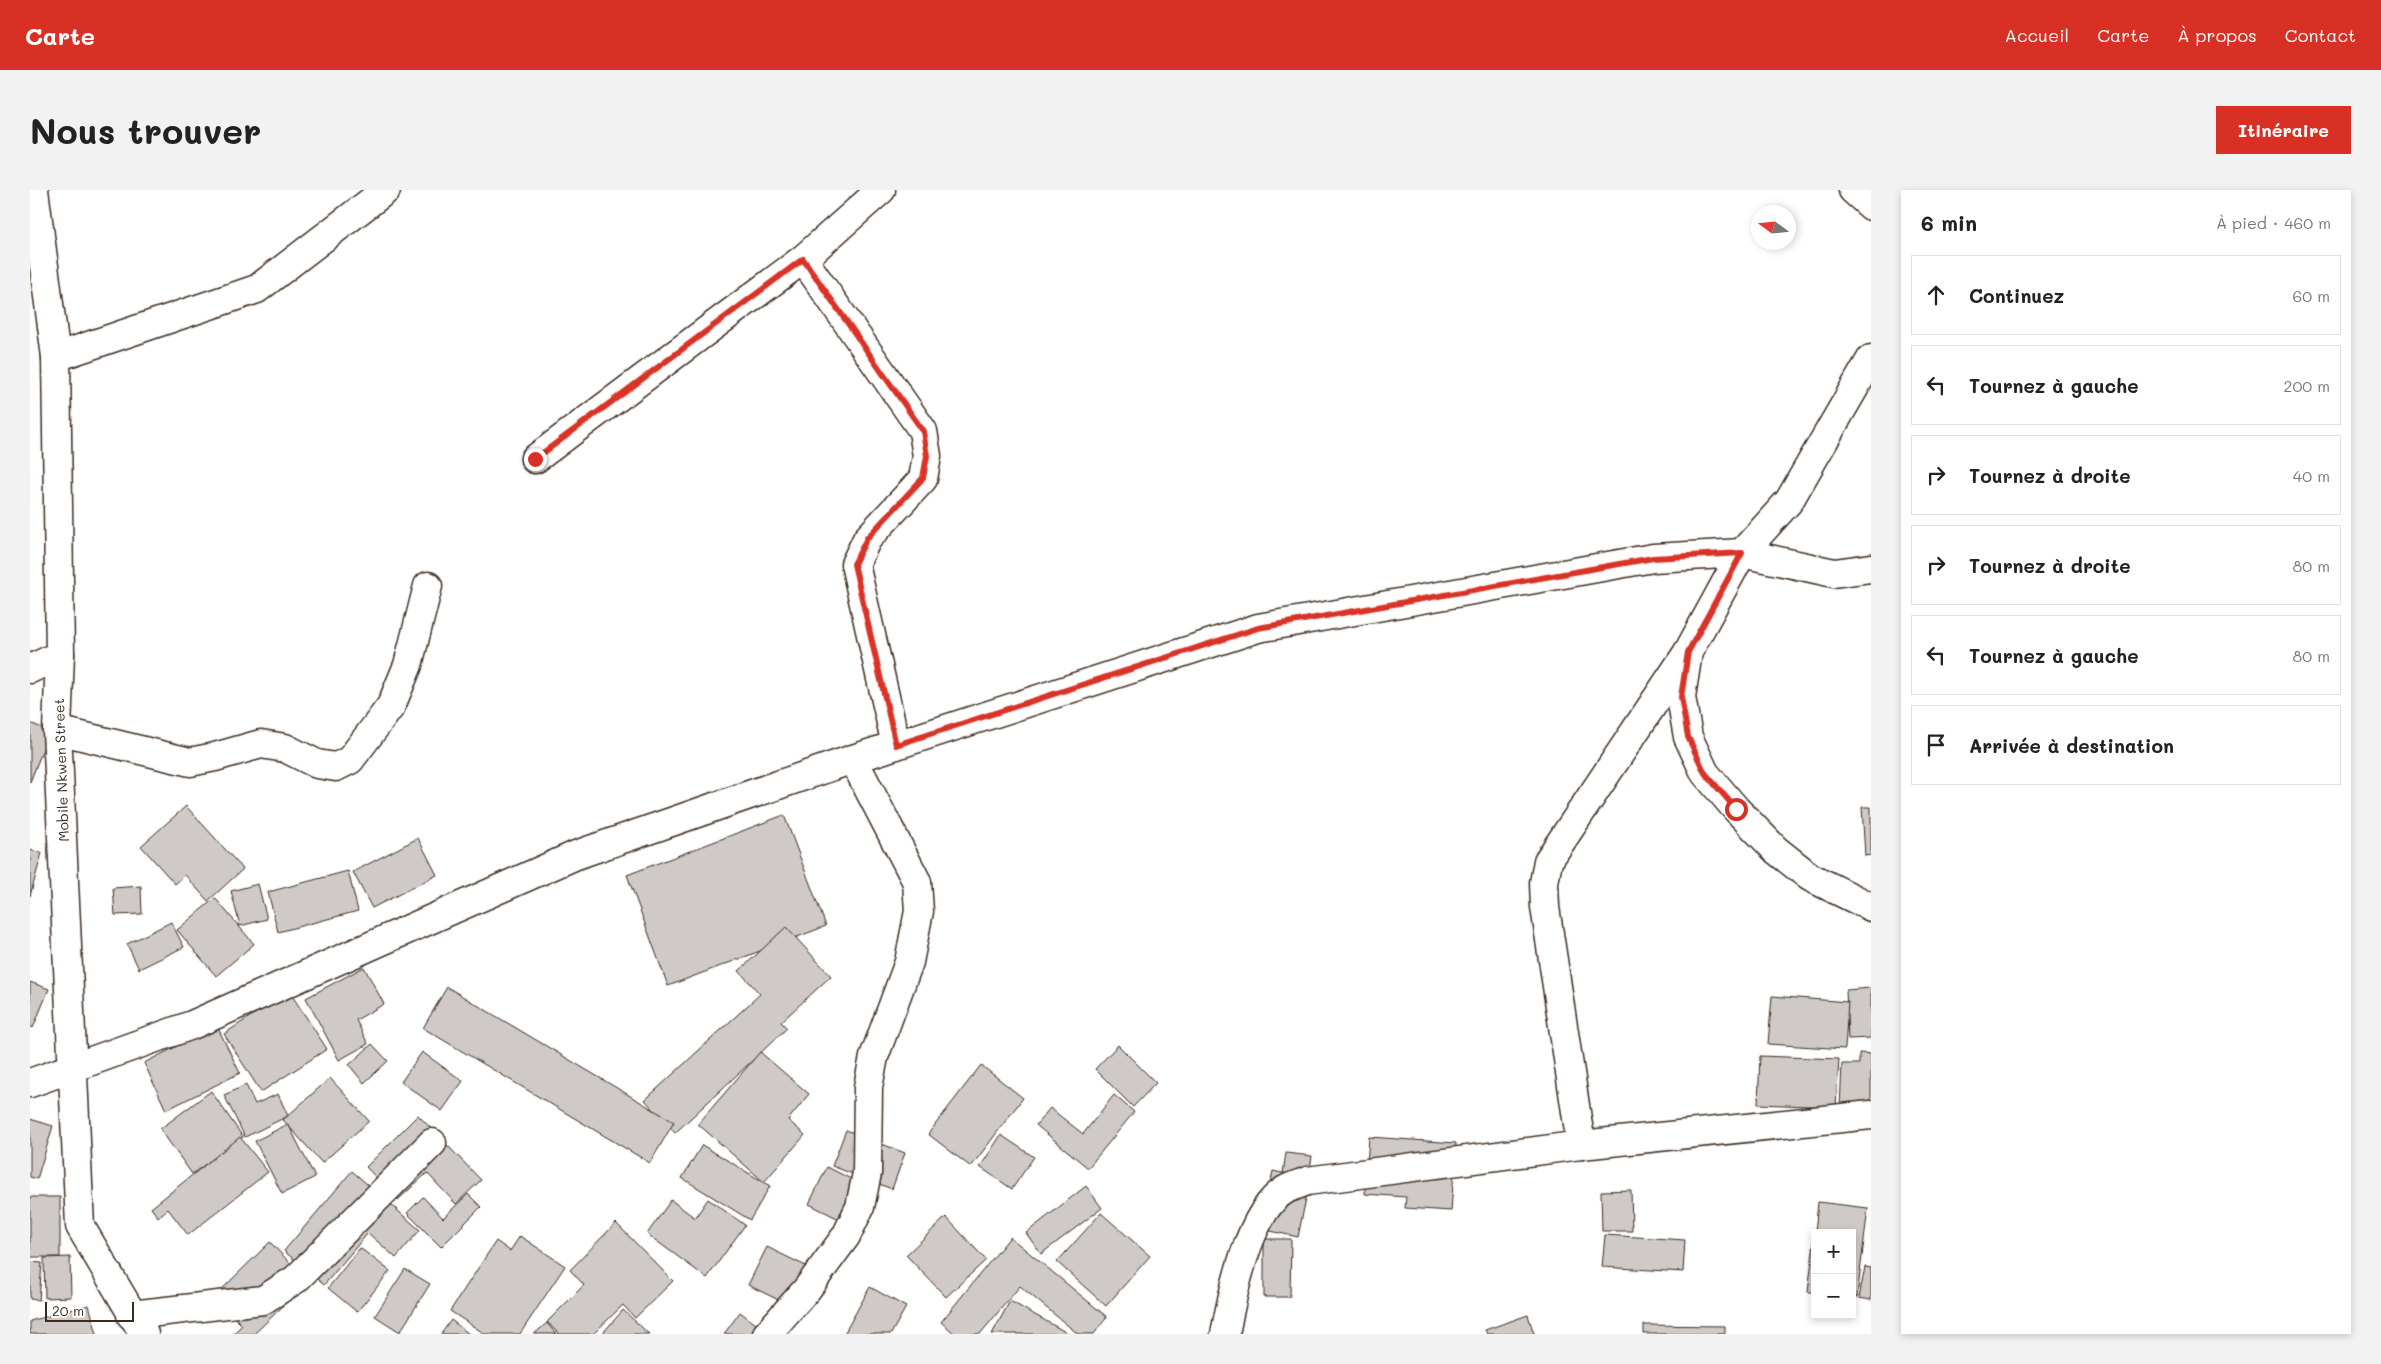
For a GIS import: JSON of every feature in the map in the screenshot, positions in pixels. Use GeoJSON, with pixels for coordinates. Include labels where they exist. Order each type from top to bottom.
{"type":"FeatureCollection","features":[{"type":"Feature","properties":{"kind":"main road","name":"Mobile Nkwen Street"},"geometry":{"type":"LineString","coordinates":[[34,190],[56,357],[60,655],[57,730],[80,1226],[138,1324]]}},
{"type":"Feature","properties":{"kind":"main road"},"geometry":{"type":"LineString","coordinates":[[56,357],[257,288],[386,190]]}},
{"type":"Feature","properties":{"kind":"main road"},"geometry":{"type":"LineString","coordinates":[[535,459],[803,259],[881,190]]}},
{"type":"Feature","properties":{"kind":"main road"},"geometry":{"type":"LineString","coordinates":[[1853,190],[1871,206]]}},
{"type":"Feature","properties":{"kind":"main road"},"geometry":{"type":"LineString","coordinates":[[803,259],[923,431],[927,456],[923,478],[867,538],[854,564],[896,745]]}},
{"type":"Feature","properties":{"kind":"main road"},"geometry":{"type":"LineString","coordinates":[[1581,1145],[1544,907],[1544,883],[1548,861],[1688,652],[1742,553],[1789,501],[1871,359]]}},
{"type":"Feature","properties":{"kind":"main road"},"geometry":{"type":"LineString","coordinates":[[30,1083],[192,1026],[576,855],[853,759],[1258,628],[1653,558],[1742,553],[1834,573],[1871,568]]}},
{"type":"Feature","properties":{"kind":"main road"},"geometry":{"type":"LineString","coordinates":[[57,730],[190,762],[261,744],[285,748],[317,764],[336,767],[350,760],[391,706],[408,665],[428,586]]}},
{"type":"Feature","properties":{"kind":"main road"},"geometry":{"type":"LineString","coordinates":[[1688,652],[1681,697],[1688,737],[1705,773],[1736,809],[1776,850],[1810,877],[1871,907]]}},
{"type":"Feature","properties":{"kind":"main road"},"geometry":{"type":"LineString","coordinates":[[30,669],[60,655]]}},
{"type":"Feature","properties":{"kind":"main road"},"geometry":{"type":"LineString","coordinates":[[767,1334],[807,1289],[846,1236],[860,1206],[866,1173],[868,1087],[874,1057],[909,962],[919,911],[917,882],[853,759]]}},
{"type":"Feature","properties":{"kind":"main road"},"geometry":{"type":"LineString","coordinates":[[1225,1334],[1234,1284],[1250,1241],[1267,1208],[1284,1191],[1306,1181],[1581,1145],[1871,1115]]}},
{"type":"Feature","properties":{"kind":"main road"},"geometry":{"type":"LineString","coordinates":[[138,1324],[263,1300],[303,1273],[432,1142]]}},
{"type":"Feature","properties":{"kind":"building"},"geometry":{"type":"Polygon","coordinates":[[[30,723],[50,731],[30,782],[30,723]]]}},
{"type":"Feature","properties":{"kind":"building"},"geometry":{"type":"Polygon","coordinates":[[[186,806],[243,869],[208,901],[185,875],[175,884],[141,846],[186,806]]]}},
{"type":"Feature","properties":{"kind":"building"},"geometry":{"type":"Polygon","coordinates":[[[1862,807],[1871,807],[1871,855],[1865,856],[1862,807]]]}},
{"type":"Feature","properties":{"kind":"building"},"geometry":{"type":"Polygon","coordinates":[[[784,815],[826,926],[668,986],[627,875],[784,815]]]}},
{"type":"Feature","properties":{"kind":"building"},"geometry":{"type":"Polygon","coordinates":[[[418,838],[437,875],[372,908],[353,872],[418,838]]]}},
{"type":"Feature","properties":{"kind":"building"},"geometry":{"type":"Polygon","coordinates":[[[30,850],[42,853],[30,896],[30,850]]]}},
{"type":"Feature","properties":{"kind":"building"},"geometry":{"type":"Polygon","coordinates":[[[348,871],[358,911],[278,932],[268,892],[348,871]]]}},
{"type":"Feature","properties":{"kind":"building"},"geometry":{"type":"Polygon","coordinates":[[[258,884],[267,919],[240,926],[231,891],[258,884]]]}},
{"type":"Feature","properties":{"kind":"building"},"geometry":{"type":"Polygon","coordinates":[[[141,886],[142,914],[115,915],[113,888],[141,886]]]}},
{"type":"Feature","properties":{"kind":"building"},"geometry":{"type":"Polygon","coordinates":[[[215,898],[254,944],[216,976],[177,930],[215,898]]]}},
{"type":"Feature","properties":{"kind":"building"},"geometry":{"type":"Polygon","coordinates":[[[171,922],[184,947],[139,969],[127,944],[171,922]]]}},
{"type":"Feature","properties":{"kind":"building"},"geometry":{"type":"Polygon","coordinates":[[[786,927],[831,976],[781,1022],[787,1028],[675,1133],[645,1100],[760,994],[739,971],[786,927]]]}},
{"type":"Feature","properties":{"kind":"building"},"geometry":{"type":"Polygon","coordinates":[[[364,967],[384,1004],[356,1020],[368,1044],[339,1060],[306,998],[364,967]]]}},
{"type":"Feature","properties":{"kind":"building"},"geometry":{"type":"Polygon","coordinates":[[[30,982],[49,989],[33,1028],[30,1026],[30,982]]]}},
{"type":"Feature","properties":{"kind":"building"},"geometry":{"type":"Polygon","coordinates":[[[447,987],[674,1122],[650,1163],[423,1028],[447,987]]]}},
{"type":"Feature","properties":{"kind":"building"},"geometry":{"type":"Polygon","coordinates":[[[1871,988],[1871,1038],[1848,1039],[1846,990],[1871,988]]]}},
{"type":"Feature","properties":{"kind":"building"},"geometry":{"type":"Polygon","coordinates":[[[289,991],[327,1049],[261,1092],[224,1034],[289,991]]]}},
{"type":"Feature","properties":{"kind":"building"},"geometry":{"type":"Polygon","coordinates":[[[1772,996],[1848,1002],[1845,1049],[1768,1044],[1772,996]]]}},
{"type":"Feature","properties":{"kind":"building"},"geometry":{"type":"Polygon","coordinates":[[[217,1026],[240,1073],[166,1110],[144,1063],[217,1026]]]}},
{"type":"Feature","properties":{"kind":"building"},"geometry":{"type":"Polygon","coordinates":[[[372,1044],[388,1061],[364,1083],[349,1065],[372,1044]]]}},
{"type":"Feature","properties":{"kind":"building"},"geometry":{"type":"Polygon","coordinates":[[[1118,1045],[1156,1083],[1133,1107],[1095,1069],[1118,1045]]]}},
{"type":"Feature","properties":{"kind":"building"},"geometry":{"type":"Polygon","coordinates":[[[422,1052],[463,1081],[442,1111],[401,1082],[422,1052]]]}},
{"type":"Feature","properties":{"kind":"building"},"geometry":{"type":"Polygon","coordinates":[[[760,1052],[809,1094],[788,1120],[805,1135],[764,1182],[698,1124],[760,1052]]]}},
{"type":"Feature","properties":{"kind":"building"},"geometry":{"type":"Polygon","coordinates":[[[1859,1053],[1871,1054],[1871,1108],[1840,1107],[1842,1064],[1859,1064],[1859,1053]]]}},
{"type":"Feature","properties":{"kind":"building"},"geometry":{"type":"Polygon","coordinates":[[[1760,1056],[1839,1059],[1836,1107],[1758,1104],[1760,1056]]]}},
{"type":"Feature","properties":{"kind":"building"},"geometry":{"type":"Polygon","coordinates":[[[981,1065],[1023,1098],[971,1167],[928,1134],[981,1065]]]}},
{"type":"Feature","properties":{"kind":"building"},"geometry":{"type":"Polygon","coordinates":[[[330,1078],[369,1121],[322,1163],[283,1120],[330,1078]]]}},
{"type":"Feature","properties":{"kind":"building"},"geometry":{"type":"Polygon","coordinates":[[[246,1085],[255,1104],[278,1094],[288,1116],[245,1137],[224,1095],[246,1085]]]}},
{"type":"Feature","properties":{"kind":"building"},"geometry":{"type":"Polygon","coordinates":[[[211,1091],[243,1137],[192,1174],[160,1129],[211,1091]]]}},
{"type":"Feature","properties":{"kind":"building"},"geometry":{"type":"Polygon","coordinates":[[[1114,1095],[1134,1112],[1088,1168],[1036,1125],[1050,1108],[1083,1134],[1114,1095]]]}},
{"type":"Feature","properties":{"kind":"building"},"geometry":{"type":"Polygon","coordinates":[[[418,1115],[481,1180],[456,1204],[427,1173],[398,1200],[366,1167],[418,1115]]]}},
{"type":"Feature","properties":{"kind":"building"},"geometry":{"type":"Polygon","coordinates":[[[30,1119],[53,1126],[37,1179],[30,1177],[30,1119]]]}},
{"type":"Feature","properties":{"kind":"building"},"geometry":{"type":"Polygon","coordinates":[[[288,1124],[315,1177],[282,1194],[255,1141],[288,1124]]]}},
{"type":"Feature","properties":{"kind":"building"},"geometry":{"type":"Polygon","coordinates":[[[846,1130],[905,1153],[892,1189],[832,1166],[846,1130]]]}},
{"type":"Feature","properties":{"kind":"building"},"geometry":{"type":"Polygon","coordinates":[[[1001,1135],[1034,1157],[1012,1189],[980,1167],[1001,1135]]]}},
{"type":"Feature","properties":{"kind":"building"},"geometry":{"type":"Polygon","coordinates":[[[240,1137],[268,1172],[188,1235],[168,1209],[158,1217],[151,1208],[240,1137]]]}},
{"type":"Feature","properties":{"kind":"building"},"geometry":{"type":"Polygon","coordinates":[[[1369,1137],[1456,1143],[1451,1211],[1405,1208],[1406,1197],[1365,1194],[1369,1137]]]}},
{"type":"Feature","properties":{"kind":"building"},"geometry":{"type":"Polygon","coordinates":[[[702,1145],[770,1186],[750,1220],[682,1178],[702,1145]]]}},
{"type":"Feature","properties":{"kind":"building"},"geometry":{"type":"Polygon","coordinates":[[[1286,1153],[1312,1156],[1309,1177],[1283,1173],[1286,1153]]]}},
{"type":"Feature","properties":{"kind":"building"},"geometry":{"type":"Polygon","coordinates":[[[827,1167],[867,1187],[849,1224],[809,1204],[827,1167]]]}},
{"type":"Feature","properties":{"kind":"building"},"geometry":{"type":"Polygon","coordinates":[[[352,1171],[420,1230],[396,1258],[368,1233],[324,1285],[284,1251],[352,1171]]]}},
{"type":"Feature","properties":{"kind":"building"},"geometry":{"type":"Polygon","coordinates":[[[1273,1171],[1310,1179],[1298,1237],[1261,1229],[1273,1171]]]}},
{"type":"Feature","properties":{"kind":"building"},"geometry":{"type":"Polygon","coordinates":[[[1086,1186],[1102,1208],[1041,1254],[1026,1233],[1086,1186]]]}},
{"type":"Feature","properties":{"kind":"building"},"geometry":{"type":"Polygon","coordinates":[[[1631,1190],[1632,1231],[1602,1231],[1601,1191],[1631,1190]]]}},
{"type":"Feature","properties":{"kind":"building"},"geometry":{"type":"Polygon","coordinates":[[[468,1194],[481,1207],[441,1247],[407,1213],[423,1197],[443,1218],[468,1194]]]}},
{"type":"Feature","properties":{"kind":"building"},"geometry":{"type":"Polygon","coordinates":[[[30,1197],[60,1197],[60,1257],[30,1257],[30,1197]]]}},
{"type":"Feature","properties":{"kind":"building"},"geometry":{"type":"Polygon","coordinates":[[[708,1199],[745,1225],[707,1278],[647,1234],[671,1200],[695,1218],[708,1199]]]}},
{"type":"Feature","properties":{"kind":"building"},"geometry":{"type":"Polygon","coordinates":[[[1818,1202],[1868,1208],[1857,1297],[1856,1229],[1815,1229],[1818,1202]]]}},
{"type":"Feature","properties":{"kind":"building"},"geometry":{"type":"Polygon","coordinates":[[[1101,1213],[1150,1256],[1106,1306],[1057,1262],[1101,1213]]]}},
{"type":"Feature","properties":{"kind":"building"},"geometry":{"type":"Polygon","coordinates":[[[946,1217],[986,1260],[946,1297],[906,1255],[946,1217]]]}},
{"type":"Feature","properties":{"kind":"building"},"geometry":{"type":"Polygon","coordinates":[[[616,1223],[673,1281],[635,1318],[623,1305],[593,1334],[559,1334],[547,1322],[584,1285],[570,1270],[616,1223]]]}},
{"type":"Feature","properties":{"kind":"building"},"geometry":{"type":"Polygon","coordinates":[[[1605,1235],[1685,1240],[1683,1272],[1602,1267],[1605,1235]]]}},
{"type":"Feature","properties":{"kind":"building"},"geometry":{"type":"Polygon","coordinates":[[[520,1236],[565,1266],[520,1334],[485,1334],[450,1311],[496,1241],[510,1251],[520,1236]]]}},
{"type":"Feature","properties":{"kind":"building"},"geometry":{"type":"Polygon","coordinates":[[[1010,1237],[1107,1317],[1094,1334],[1078,1334],[1020,1286],[980,1334],[955,1334],[941,1322],[1010,1237]]]}},
{"type":"Feature","properties":{"kind":"building"},"geometry":{"type":"Polygon","coordinates":[[[1264,1239],[1291,1239],[1290,1297],[1264,1297],[1264,1239]]]}},
{"type":"Feature","properties":{"kind":"building"},"geometry":{"type":"Polygon","coordinates":[[[270,1242],[308,1282],[254,1334],[233,1334],[242,1325],[214,1297],[270,1242]]]}},
{"type":"Feature","properties":{"kind":"building"},"geometry":{"type":"Polygon","coordinates":[[[767,1247],[816,1271],[797,1309],[748,1285],[767,1247]]]}},
{"type":"Feature","properties":{"kind":"building"},"geometry":{"type":"Polygon","coordinates":[[[360,1248],[390,1271],[357,1312],[328,1288],[360,1248]]]}},
{"type":"Feature","properties":{"kind":"building"},"geometry":{"type":"Polygon","coordinates":[[[70,1257],[71,1297],[45,1298],[44,1258],[70,1257]]]}},
{"type":"Feature","properties":{"kind":"building"},"geometry":{"type":"Polygon","coordinates":[[[30,1262],[42,1263],[39,1300],[30,1299],[30,1262]]]}},
{"type":"Feature","properties":{"kind":"building"},"geometry":{"type":"Polygon","coordinates":[[[1811,1267],[1811,1292],[1808,1292],[1811,1267]]]}},
{"type":"Feature","properties":{"kind":"building"},"geometry":{"type":"Polygon","coordinates":[[[1865,1267],[1871,1268],[1871,1300],[1859,1298],[1865,1267]]]}},
{"type":"Feature","properties":{"kind":"building"},"geometry":{"type":"Polygon","coordinates":[[[405,1269],[430,1284],[400,1332],[375,1316],[405,1269]]]}},
{"type":"Feature","properties":{"kind":"building"},"geometry":{"type":"Polygon","coordinates":[[[870,1287],[906,1307],[891,1334],[844,1334],[870,1287]]]}},
{"type":"Feature","properties":{"kind":"building"},"geometry":{"type":"Polygon","coordinates":[[[1010,1301],[1069,1334],[992,1334],[1010,1301]]]}},
{"type":"Feature","properties":{"kind":"building"},"geometry":{"type":"Polygon","coordinates":[[[89,1305],[97,1334],[30,1334],[30,1321],[89,1305]]]}},
{"type":"Feature","properties":{"kind":"building"},"geometry":{"type":"Polygon","coordinates":[[[623,1310],[649,1334],[602,1334],[623,1310]]]}},
{"type":"Feature","properties":{"kind":"building"},"geometry":{"type":"Polygon","coordinates":[[[740,1312],[769,1334],[724,1334],[740,1312]]]}},
{"type":"Feature","properties":{"kind":"building"},"geometry":{"type":"Polygon","coordinates":[[[1528,1315],[1534,1334],[1487,1334],[1485,1330],[1528,1315]]]}},
{"type":"Feature","properties":{"kind":"building"},"geometry":{"type":"Polygon","coordinates":[[[451,1320],[469,1334],[441,1334],[451,1320]]]}},
{"type":"Feature","properties":{"kind":"building"},"geometry":{"type":"Polygon","coordinates":[[[547,1323],[556,1334],[534,1334],[547,1323]]]}},
{"type":"Feature","properties":{"kind":"building"},"geometry":{"type":"Polygon","coordinates":[[[1644,1325],[1725,1326],[1725,1334],[1644,1334],[1644,1325]]]}},
{"type":"Feature","properties":{"kind":"route"},"geometry":{"type":"LineString","coordinates":[[535,459],[803,259],[923,431],[927,456],[923,478],[867,538],[854,564],[896,745],[1258,628],[1653,558],[1742,553],[1688,652],[1681,697],[1688,737],[1705,773],[1736,809]]}}]}
